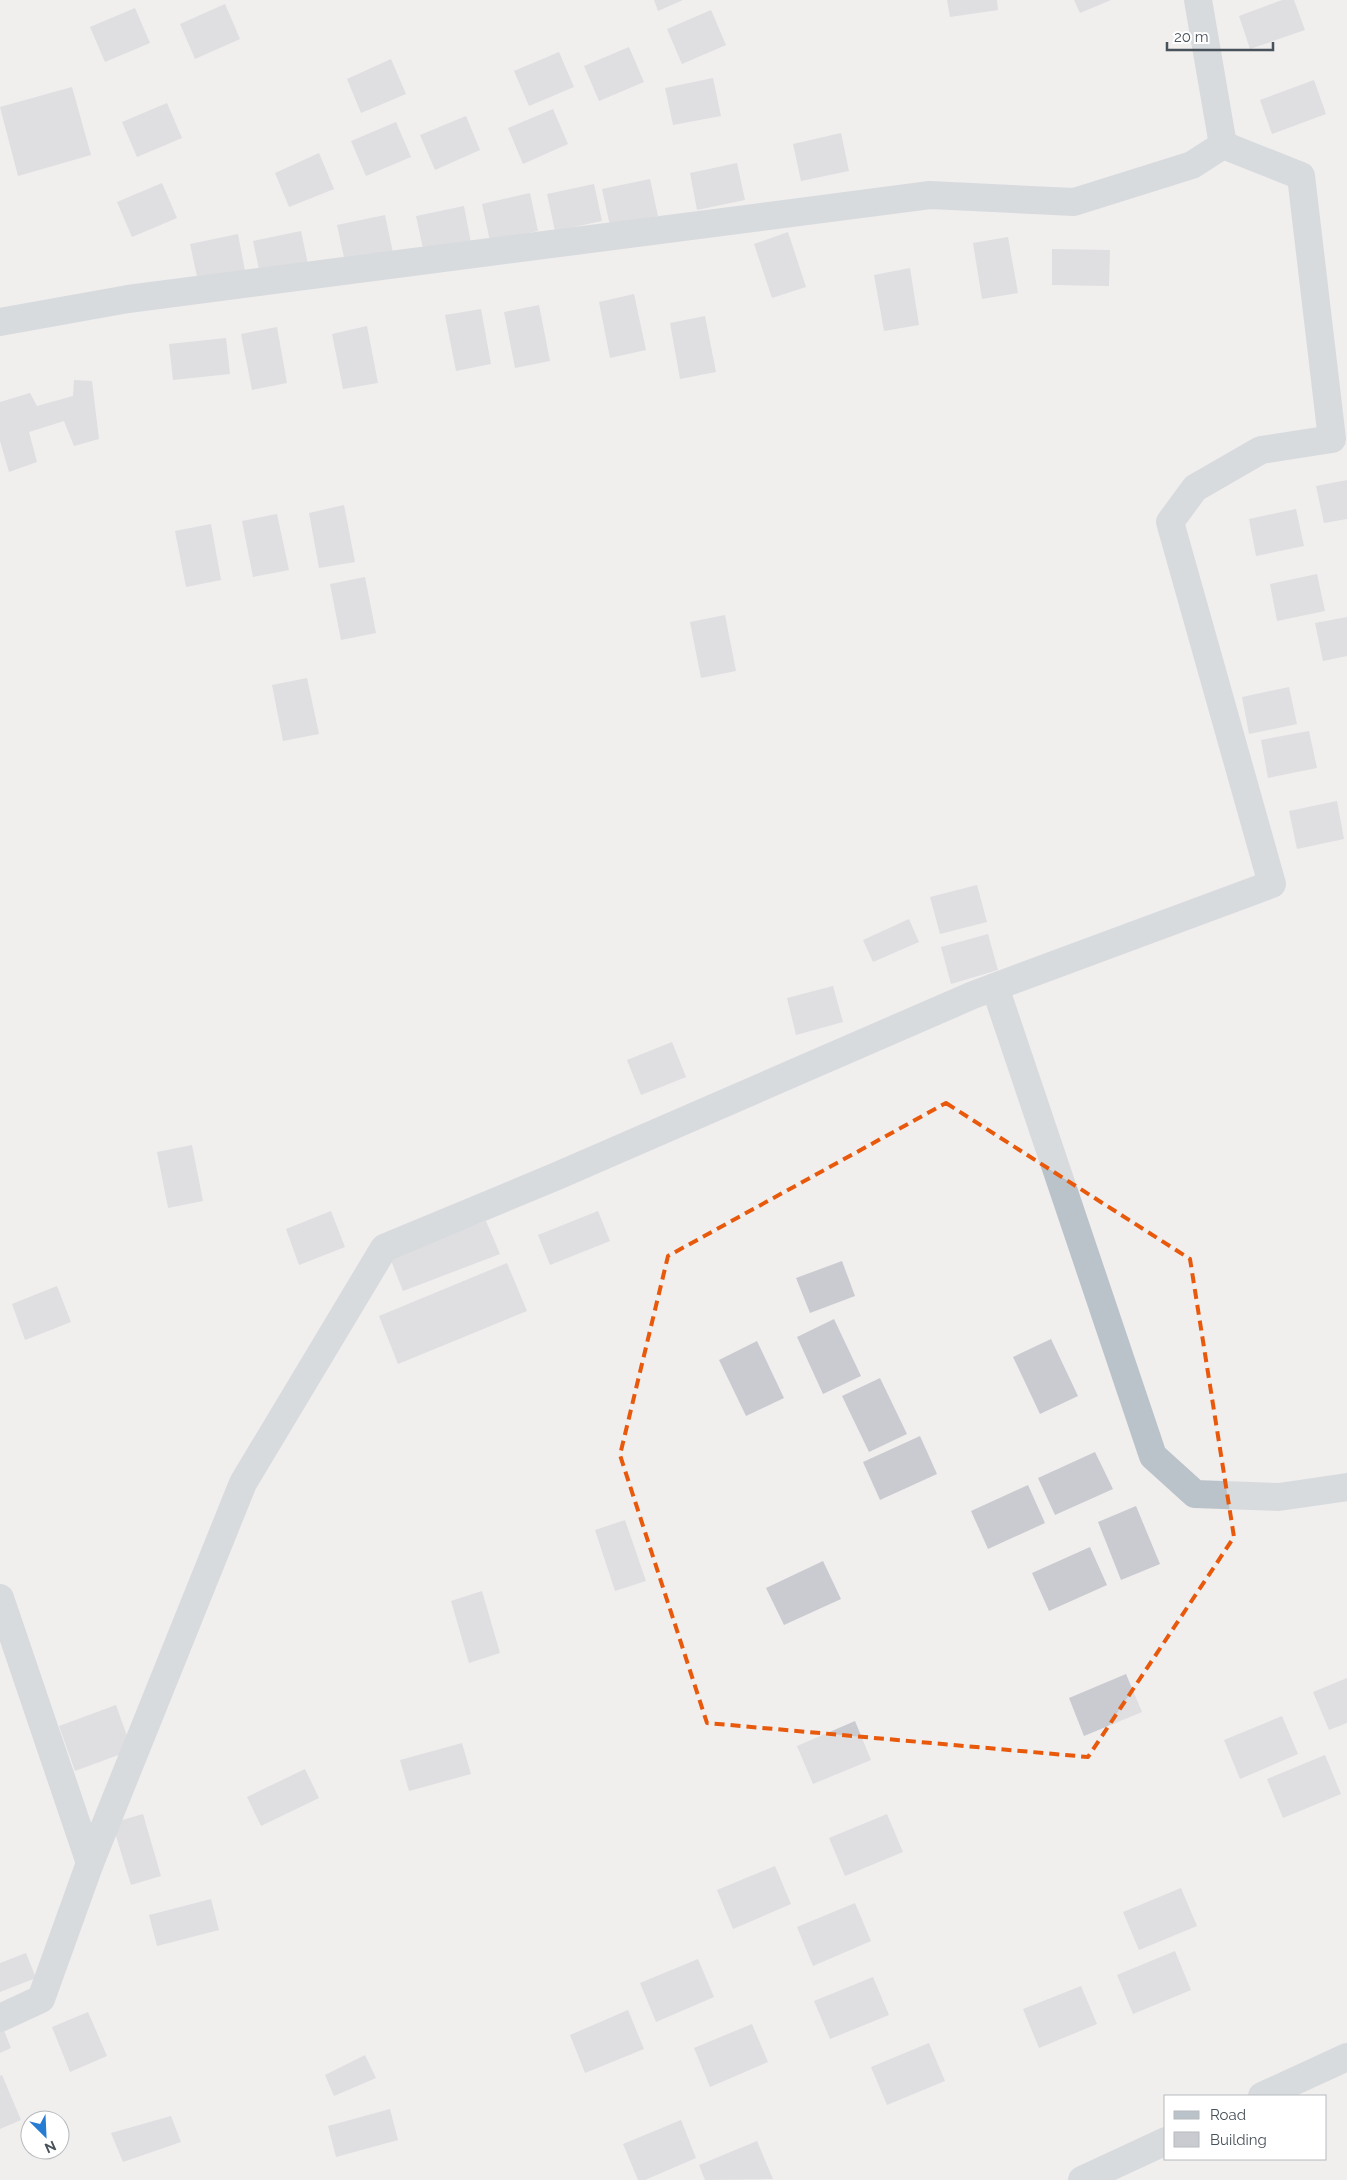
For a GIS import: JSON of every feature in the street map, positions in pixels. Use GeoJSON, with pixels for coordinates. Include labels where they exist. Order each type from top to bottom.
{"type":"FeatureCollection","features":[{"type":"Feature","properties":{"kind":"street"},"geometry":{"type":"LineString","coordinates":[[1198,0],[1222,145]]}},
{"type":"Feature","properties":{"kind":"street"},"geometry":{"type":"LineString","coordinates":[[0,322],[128,299],[930,195],[1074,202],[1192,164],[1222,145]]}},
{"type":"Feature","properties":{"kind":"street"},"geometry":{"type":"LineString","coordinates":[[0,2018],[41,1999],[90,1863],[244,1483],[384,1248],[995,987],[1272,884],[1170,522],[1195,488],[1261,450],[1332,439],[1301,176],[1222,145]]}},
{"type":"Feature","properties":{"kind":"street"},"geometry":{"type":"LineString","coordinates":[[995,987],[1153,1456],[1195,1494],[1279,1497],[1347,1487]]}},
{"type":"Feature","properties":{"kind":"street"},"geometry":{"type":"LineString","coordinates":[[0,1598],[90,1863]]}},
{"type":"Feature","properties":{"kind":"street"},"geometry":{"type":"LineString","coordinates":[[1264,2095],[1347,2056]]}},
{"type":"Feature","properties":{"kind":"street"},"geometry":{"type":"LineString","coordinates":[[1082,2180],[1164,2142]]}},
{"type":"Feature","properties":{"kind":"highlighted area"},"geometry":{"type":"Polygon","coordinates":[[[946,1103],[1190,1259],[1234,1537],[1088,1757],[707,1723],[620,1455],[668,1256],[946,1103]]]}},
{"type":"Feature","properties":{"kind":"building"},"geometry":{"type":"Polygon","coordinates":[[[654,0],[683,0],[658,11],[654,0]]]}},
{"type":"Feature","properties":{"kind":"building"},"geometry":{"type":"Polygon","coordinates":[[[947,0],[997,0],[998,10],[950,17],[947,0]]]}},
{"type":"Feature","properties":{"kind":"building"},"geometry":{"type":"Polygon","coordinates":[[[1074,0],[1111,0],[1080,13],[1074,0]]]}},
{"type":"Feature","properties":{"kind":"building"},"geometry":{"type":"Polygon","coordinates":[[[1282,0],[1294,0],[1305,30],[1250,49],[1239,16],[1282,0]]]}},
{"type":"Feature","properties":{"kind":"building"},"geometry":{"type":"Polygon","coordinates":[[[225,4],[240,39],[195,59],[180,24],[225,4]]]}},
{"type":"Feature","properties":{"kind":"building"},"geometry":{"type":"Polygon","coordinates":[[[135,8],[150,43],[105,62],[90,27],[135,8]]]}},
{"type":"Feature","properties":{"kind":"building"},"geometry":{"type":"Polygon","coordinates":[[[711,10],[726,45],[682,64],[667,29],[711,10]]]}},
{"type":"Feature","properties":{"kind":"building"},"geometry":{"type":"Polygon","coordinates":[[[629,47],[644,82],[599,101],[584,66],[629,47]]]}},
{"type":"Feature","properties":{"kind":"building"},"geometry":{"type":"Polygon","coordinates":[[[559,52],[574,87],[529,106],[514,71],[559,52]]]}},
{"type":"Feature","properties":{"kind":"building"},"geometry":{"type":"Polygon","coordinates":[[[391,59],[406,94],[361,113],[347,79],[391,59]]]}},
{"type":"Feature","properties":{"kind":"building"},"geometry":{"type":"Polygon","coordinates":[[[713,78],[721,116],[673,125],[665,88],[713,78]]]}},
{"type":"Feature","properties":{"kind":"building"},"geometry":{"type":"Polygon","coordinates":[[[1314,80],[1326,114],[1272,134],[1260,100],[1314,80]]]}},
{"type":"Feature","properties":{"kind":"building"},"geometry":{"type":"Polygon","coordinates":[[[72,87],[91,155],[18,176],[0,107],[72,87]]]}},
{"type":"Feature","properties":{"kind":"building"},"geometry":{"type":"Polygon","coordinates":[[[167,103],[182,138],[137,157],[122,122],[167,103]]]}},
{"type":"Feature","properties":{"kind":"building"},"geometry":{"type":"Polygon","coordinates":[[[553,109],[568,144],[523,164],[508,128],[553,109]]]}},
{"type":"Feature","properties":{"kind":"building"},"geometry":{"type":"Polygon","coordinates":[[[466,116],[480,150],[435,170],[420,135],[466,116]]]}},
{"type":"Feature","properties":{"kind":"building"},"geometry":{"type":"Polygon","coordinates":[[[396,122],[411,157],[366,176],[351,141],[396,122]]]}},
{"type":"Feature","properties":{"kind":"building"},"geometry":{"type":"Polygon","coordinates":[[[841,133],[849,171],[801,181],[793,144],[841,133]]]}},
{"type":"Feature","properties":{"kind":"building"},"geometry":{"type":"Polygon","coordinates":[[[319,153],[334,189],[289,207],[275,173],[319,153]]]}},
{"type":"Feature","properties":{"kind":"building"},"geometry":{"type":"Polygon","coordinates":[[[737,163],[745,200],[697,210],[690,173],[737,163]]]}},
{"type":"Feature","properties":{"kind":"building"},"geometry":{"type":"Polygon","coordinates":[[[650,179],[658,216],[610,226],[602,189],[650,179]]]}},
{"type":"Feature","properties":{"kind":"building"},"geometry":{"type":"Polygon","coordinates":[[[162,183],[177,218],[132,237],[117,202],[162,183]]]}},
{"type":"Feature","properties":{"kind":"building"},"geometry":{"type":"Polygon","coordinates":[[[594,184],[602,221],[555,231],[547,194],[594,184]]]}},
{"type":"Feature","properties":{"kind":"building"},"geometry":{"type":"Polygon","coordinates":[[[530,193],[538,231],[490,241],[482,204],[530,193]]]}},
{"type":"Feature","properties":{"kind":"building"},"geometry":{"type":"Polygon","coordinates":[[[464,206],[471,243],[424,253],[416,216],[464,206]]]}},
{"type":"Feature","properties":{"kind":"building"},"geometry":{"type":"Polygon","coordinates":[[[385,215],[393,253],[345,262],[337,225],[385,215]]]}},
{"type":"Feature","properties":{"kind":"building"},"geometry":{"type":"Polygon","coordinates":[[[301,231],[309,269],[261,279],[253,241],[301,231]]]}},
{"type":"Feature","properties":{"kind":"building"},"geometry":{"type":"Polygon","coordinates":[[[788,232],[806,287],[772,298],[754,244],[788,232]]]}},
{"type":"Feature","properties":{"kind":"building"},"geometry":{"type":"Polygon","coordinates":[[[238,234],[245,271],[198,281],[190,244],[238,234]]]}},
{"type":"Feature","properties":{"kind":"building"},"geometry":{"type":"Polygon","coordinates":[[[1008,237],[1018,293],[982,299],[973,243],[1008,237]]]}},
{"type":"Feature","properties":{"kind":"building"},"geometry":{"type":"Polygon","coordinates":[[[1052,249],[1110,250],[1109,286],[1052,285],[1052,249]]]}},
{"type":"Feature","properties":{"kind":"building"},"geometry":{"type":"Polygon","coordinates":[[[910,268],[919,325],[884,331],[874,275],[910,268]]]}},
{"type":"Feature","properties":{"kind":"building"},"geometry":{"type":"Polygon","coordinates":[[[634,294],[646,350],[610,358],[599,302],[634,294]]]}},
{"type":"Feature","properties":{"kind":"building"},"geometry":{"type":"Polygon","coordinates":[[[539,305],[550,361],[515,368],[504,312],[539,305]]]}},
{"type":"Feature","properties":{"kind":"building"},"geometry":{"type":"Polygon","coordinates":[[[481,309],[491,364],[456,371],[445,315],[481,309]]]}},
{"type":"Feature","properties":{"kind":"building"},"geometry":{"type":"Polygon","coordinates":[[[705,316],[716,372],[680,379],[670,323],[705,316]]]}},
{"type":"Feature","properties":{"kind":"building"},"geometry":{"type":"Polygon","coordinates":[[[367,326],[378,383],[343,389],[332,334],[367,326]]]}},
{"type":"Feature","properties":{"kind":"building"},"geometry":{"type":"Polygon","coordinates":[[[277,327],[287,383],[252,390],[241,334],[277,327]]]}},
{"type":"Feature","properties":{"kind":"building"},"geometry":{"type":"Polygon","coordinates":[[[226,338],[230,374],[173,380],[169,344],[226,338]]]}},
{"type":"Feature","properties":{"kind":"building"},"geometry":{"type":"Polygon","coordinates":[[[74,380],[92,381],[99,439],[74,446],[64,421],[29,432],[37,462],[9,472],[0,441],[0,402],[30,393],[37,406],[73,396],[74,380]]]}},
{"type":"Feature","properties":{"kind":"building"},"geometry":{"type":"Polygon","coordinates":[[[1347,480],[1347,519],[1324,523],[1316,486],[1347,480]]]}},
{"type":"Feature","properties":{"kind":"building"},"geometry":{"type":"Polygon","coordinates":[[[344,505],[355,562],[319,568],[309,513],[344,505]]]}},
{"type":"Feature","properties":{"kind":"building"},"geometry":{"type":"Polygon","coordinates":[[[1296,509],[1304,546],[1256,556],[1249,519],[1296,509]]]}},
{"type":"Feature","properties":{"kind":"building"},"geometry":{"type":"Polygon","coordinates":[[[277,514],[289,570],[253,577],[242,521],[277,514]]]}},
{"type":"Feature","properties":{"kind":"building"},"geometry":{"type":"Polygon","coordinates":[[[211,524],[221,580],[186,587],[175,531],[211,524]]]}},
{"type":"Feature","properties":{"kind":"building"},"geometry":{"type":"Polygon","coordinates":[[[1317,574],[1325,611],[1277,621],[1270,584],[1317,574]]]}},
{"type":"Feature","properties":{"kind":"building"},"geometry":{"type":"Polygon","coordinates":[[[365,577],[376,633],[341,640],[330,584],[365,577]]]}},
{"type":"Feature","properties":{"kind":"building"},"geometry":{"type":"Polygon","coordinates":[[[725,615],[736,671],[701,678],[690,622],[725,615]]]}},
{"type":"Feature","properties":{"kind":"building"},"geometry":{"type":"Polygon","coordinates":[[[1347,617],[1347,656],[1323,661],[1315,623],[1347,617]]]}},
{"type":"Feature","properties":{"kind":"building"},"geometry":{"type":"Polygon","coordinates":[[[307,678],[319,734],[283,741],[272,685],[307,678]]]}},
{"type":"Feature","properties":{"kind":"building"},"geometry":{"type":"Polygon","coordinates":[[[1289,687],[1297,724],[1249,734],[1242,697],[1289,687]]]}},
{"type":"Feature","properties":{"kind":"building"},"geometry":{"type":"Polygon","coordinates":[[[1309,731],[1317,768],[1268,778],[1261,740],[1309,731]]]}},
{"type":"Feature","properties":{"kind":"building"},"geometry":{"type":"Polygon","coordinates":[[[1337,801],[1344,839],[1297,849],[1289,811],[1337,801]]]}},
{"type":"Feature","properties":{"kind":"building"},"geometry":{"type":"Polygon","coordinates":[[[977,885],[987,922],[940,934],[930,897],[977,885]]]}},
{"type":"Feature","properties":{"kind":"building"},"geometry":{"type":"Polygon","coordinates":[[[909,919],[919,942],[873,962],[863,940],[909,919]]]}},
{"type":"Feature","properties":{"kind":"building"},"geometry":{"type":"Polygon","coordinates":[[[988,934],[998,970],[951,984],[941,947],[988,934]]]}},
{"type":"Feature","properties":{"kind":"building"},"geometry":{"type":"Polygon","coordinates":[[[833,986],[843,1022],[796,1035],[787,998],[833,986]]]}},
{"type":"Feature","properties":{"kind":"building"},"geometry":{"type":"Polygon","coordinates":[[[672,1042],[686,1077],[641,1095],[627,1060],[672,1042]]]}},
{"type":"Feature","properties":{"kind":"building"},"geometry":{"type":"Polygon","coordinates":[[[192,1145],[203,1201],[168,1208],[157,1152],[192,1145]]]}},
{"type":"Feature","properties":{"kind":"building"},"geometry":{"type":"Polygon","coordinates":[[[331,1211],[345,1247],[299,1265],[286,1229],[331,1211]]]}},
{"type":"Feature","properties":{"kind":"building"},"geometry":{"type":"Polygon","coordinates":[[[598,1211],[610,1241],[550,1265],[538,1235],[598,1211]]]}},
{"type":"Feature","properties":{"kind":"building"},"geometry":{"type":"Polygon","coordinates":[[[486,1221],[500,1254],[403,1291],[390,1258],[486,1221]]]}},
{"type":"Feature","properties":{"kind":"building"},"geometry":{"type":"Polygon","coordinates":[[[842,1261],[855,1296],[810,1313],[796,1278],[842,1261]]]}},
{"type":"Feature","properties":{"kind":"building"},"geometry":{"type":"Polygon","coordinates":[[[507,1263],[527,1311],[398,1364],[379,1316],[507,1263]]]}},
{"type":"Feature","properties":{"kind":"building"},"geometry":{"type":"Polygon","coordinates":[[[57,1286],[71,1322],[25,1340],[12,1304],[57,1286]]]}},
{"type":"Feature","properties":{"kind":"building"},"geometry":{"type":"Polygon","coordinates":[[[834,1319],[861,1376],[823,1394],[797,1337],[834,1319]]]}},
{"type":"Feature","properties":{"kind":"building"},"geometry":{"type":"Polygon","coordinates":[[[1051,1339],[1078,1396],[1040,1414],[1013,1357],[1051,1339]]]}},
{"type":"Feature","properties":{"kind":"building"},"geometry":{"type":"Polygon","coordinates":[[[757,1341],[784,1398],[746,1416],[719,1360],[757,1341]]]}},
{"type":"Feature","properties":{"kind":"building"},"geometry":{"type":"Polygon","coordinates":[[[880,1378],[907,1434],[869,1452],[842,1396],[880,1378]]]}},
{"type":"Feature","properties":{"kind":"building"},"geometry":{"type":"Polygon","coordinates":[[[920,1436],[937,1474],[880,1500],[863,1462],[920,1436]]]}},
{"type":"Feature","properties":{"kind":"building"},"geometry":{"type":"Polygon","coordinates":[[[1095,1452],[1113,1489],[1055,1515],[1038,1478],[1095,1452]]]}},
{"type":"Feature","properties":{"kind":"building"},"geometry":{"type":"Polygon","coordinates":[[[1028,1485],[1045,1523],[988,1549],[971,1511],[1028,1485]]]}},
{"type":"Feature","properties":{"kind":"building"},"geometry":{"type":"Polygon","coordinates":[[[1136,1506],[1160,1564],[1121,1580],[1098,1522],[1136,1506]]]}},
{"type":"Feature","properties":{"kind":"building"},"geometry":{"type":"Polygon","coordinates":[[[625,1520],[646,1581],[615,1591],[595,1530],[625,1520]]]}},
{"type":"Feature","properties":{"kind":"building"},"geometry":{"type":"Polygon","coordinates":[[[1090,1547],[1107,1585],[1049,1611],[1032,1573],[1090,1547]]]}},
{"type":"Feature","properties":{"kind":"building"},"geometry":{"type":"Polygon","coordinates":[[[823,1561],[841,1599],[784,1625],[766,1588],[823,1561]]]}},
{"type":"Feature","properties":{"kind":"building"},"geometry":{"type":"Polygon","coordinates":[[[482,1591],[500,1653],[469,1663],[451,1601],[482,1591]]]}},
{"type":"Feature","properties":{"kind":"building"},"geometry":{"type":"Polygon","coordinates":[[[1126,1674],[1142,1712],[1084,1736],[1069,1698],[1126,1674]]]}},
{"type":"Feature","properties":{"kind":"building"},"geometry":{"type":"Polygon","coordinates":[[[1347,1678],[1347,1723],[1329,1730],[1313,1692],[1347,1678]]]}},
{"type":"Feature","properties":{"kind":"building"},"geometry":{"type":"Polygon","coordinates":[[[116,1705],[132,1750],[75,1771],[59,1726],[116,1705]]]}},
{"type":"Feature","properties":{"kind":"building"},"geometry":{"type":"Polygon","coordinates":[[[1282,1716],[1298,1754],[1240,1779],[1224,1740],[1282,1716]]]}},
{"type":"Feature","properties":{"kind":"building"},"geometry":{"type":"Polygon","coordinates":[[[855,1721],[871,1760],[813,1784],[797,1746],[855,1721]]]}},
{"type":"Feature","properties":{"kind":"building"},"geometry":{"type":"Polygon","coordinates":[[[462,1743],[471,1774],[409,1791],[400,1760],[462,1743]]]}},
{"type":"Feature","properties":{"kind":"building"},"geometry":{"type":"Polygon","coordinates":[[[1325,1755],[1341,1794],[1283,1818],[1267,1779],[1325,1755]]]}},
{"type":"Feature","properties":{"kind":"building"},"geometry":{"type":"Polygon","coordinates":[[[305,1769],[319,1798],[261,1826],[247,1797],[305,1769]]]}},
{"type":"Feature","properties":{"kind":"building"},"geometry":{"type":"Polygon","coordinates":[[[143,1814],[161,1876],[131,1885],[112,1823],[143,1814]]]}},
{"type":"Feature","properties":{"kind":"building"},"geometry":{"type":"Polygon","coordinates":[[[887,1814],[903,1852],[845,1876],[829,1838],[887,1814]]]}},
{"type":"Feature","properties":{"kind":"building"},"geometry":{"type":"Polygon","coordinates":[[[775,1866],[791,1904],[733,1929],[717,1890],[775,1866]]]}},
{"type":"Feature","properties":{"kind":"building"},"geometry":{"type":"Polygon","coordinates":[[[1181,1888],[1197,1926],[1139,1950],[1123,1912],[1181,1888]]]}},
{"type":"Feature","properties":{"kind":"building"},"geometry":{"type":"Polygon","coordinates":[[[211,1899],[219,1930],[157,1946],[149,1915],[211,1899]]]}},
{"type":"Feature","properties":{"kind":"building"},"geometry":{"type":"Polygon","coordinates":[[[855,1903],[871,1941],[813,1966],[797,1927],[855,1903]]]}},
{"type":"Feature","properties":{"kind":"building"},"geometry":{"type":"Polygon","coordinates":[[[1175,1951],[1191,1990],[1133,2014],[1117,1975],[1175,1951]]]}},
{"type":"Feature","properties":{"kind":"building"},"geometry":{"type":"Polygon","coordinates":[[[26,1953],[36,1978],[0,1992],[0,1963],[26,1953]]]}},
{"type":"Feature","properties":{"kind":"building"},"geometry":{"type":"Polygon","coordinates":[[[698,1959],[714,1997],[656,2022],[640,1983],[698,1959]]]}},
{"type":"Feature","properties":{"kind":"building"},"geometry":{"type":"Polygon","coordinates":[[[873,1977],[889,2015],[830,2039],[814,2001],[873,1977]]]}},
{"type":"Feature","properties":{"kind":"building"},"geometry":{"type":"Polygon","coordinates":[[[1081,1986],[1097,2024],[1039,2048],[1023,2009],[1081,1986]]]}},
{"type":"Feature","properties":{"kind":"building"},"geometry":{"type":"Polygon","coordinates":[[[628,2010],[644,2049],[585,2073],[570,2035],[628,2010]]]}},
{"type":"Feature","properties":{"kind":"building"},"geometry":{"type":"Polygon","coordinates":[[[88,2012],[107,2056],[70,2072],[52,2027],[88,2012]]]}},
{"type":"Feature","properties":{"kind":"building"},"geometry":{"type":"Polygon","coordinates":[[[0,2024],[11,2048],[0,2053],[0,2024]]]}},
{"type":"Feature","properties":{"kind":"building"},"geometry":{"type":"Polygon","coordinates":[[[752,2024],[768,2062],[710,2087],[694,2048],[752,2024]]]}},
{"type":"Feature","properties":{"kind":"building"},"geometry":{"type":"Polygon","coordinates":[[[929,2043],[945,2081],[887,2105],[871,2067],[929,2043]]]}},
{"type":"Feature","properties":{"kind":"building"},"geometry":{"type":"Polygon","coordinates":[[[365,2055],[376,2078],[334,2096],[325,2075],[365,2055]]]}},
{"type":"Feature","properties":{"kind":"building"},"geometry":{"type":"Polygon","coordinates":[[[2,2075],[20,2120],[0,2129],[0,2076],[2,2075]]]}},
{"type":"Feature","properties":{"kind":"building"},"geometry":{"type":"Polygon","coordinates":[[[390,2109],[398,2140],[336,2157],[328,2126],[390,2109]]]}},
{"type":"Feature","properties":{"kind":"building"},"geometry":{"type":"Polygon","coordinates":[[[171,2116],[181,2142],[123,2162],[111,2133],[171,2116]]]}},
{"type":"Feature","properties":{"kind":"building"},"geometry":{"type":"Polygon","coordinates":[[[681,2120],[696,2158],[645,2180],[638,2180],[623,2144],[681,2120]]]}},
{"type":"Feature","properties":{"kind":"building"},"geometry":{"type":"Polygon","coordinates":[[[757,2141],[773,2179],[705,2180],[699,2165],[757,2141]]]}}]}
